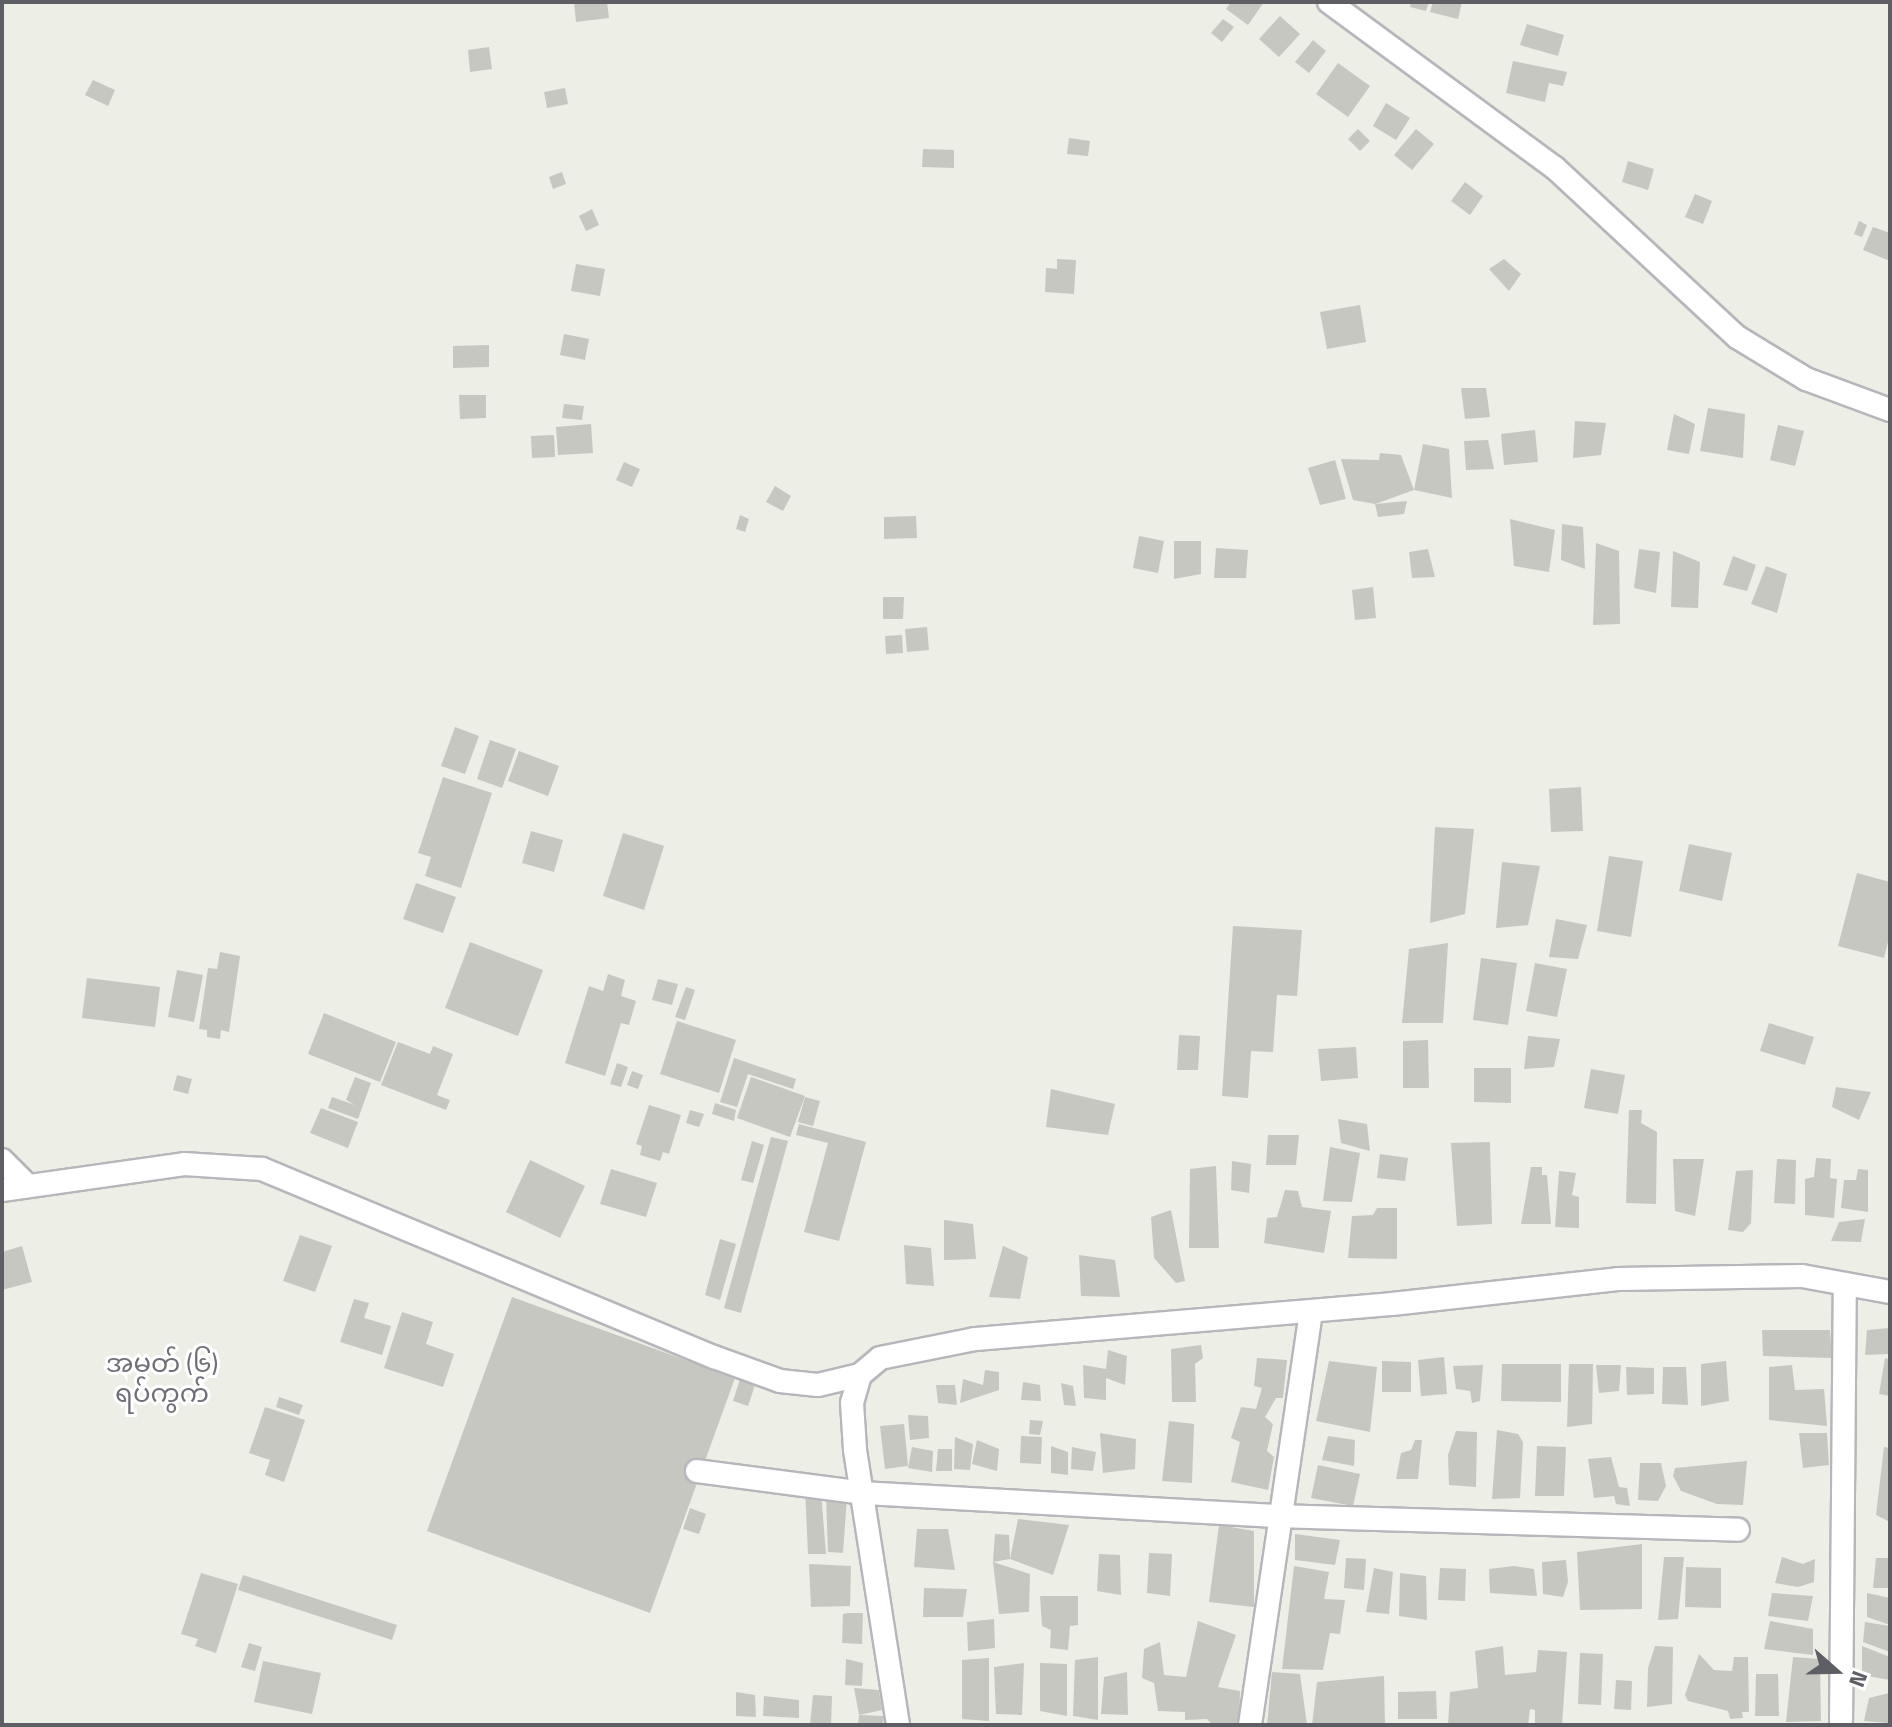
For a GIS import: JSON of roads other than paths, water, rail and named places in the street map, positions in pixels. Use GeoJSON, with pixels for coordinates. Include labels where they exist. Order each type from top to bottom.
{"type":"FeatureCollection","features":[{"type":"Feature","properties":{"kind":"street"},"geometry":{"type":"LineString","coordinates":[[1329,2],[1555,168],[1737,337],[1806,379],[1890,410]]}},
{"type":"Feature","properties":{"kind":"street"},"geometry":{"type":"LineString","coordinates":[[2,1160],[25,1183]]}},
{"type":"Feature","properties":{"kind":"street"},"geometry":{"type":"LineString","coordinates":[[2,1190],[25,1183],[184,1164],[262,1169],[780,1381],[818,1385],[860,1375],[880,1358],[975,1339],[1311,1311],[1618,1279],[1802,1276],[1890,1292]]}},
{"type":"Feature","properties":{"kind":"street"},"geometry":{"type":"LineString","coordinates":[[1841,1725],[1845,1284]]}},
{"type":"Feature","properties":{"kind":"street"},"geometry":{"type":"LineString","coordinates":[[1250,1725],[1278,1516],[1311,1311]]}},
{"type":"Feature","properties":{"kind":"street"},"geometry":{"type":"LineString","coordinates":[[860,1375],[852,1403],[898,1725]]}},
{"type":"Feature","properties":{"kind":"street"},"geometry":{"type":"LineString","coordinates":[[697,1471],[863,1493],[1278,1516],[1738,1530]]}},
{"type":"Feature","properties":{"kind":"district","name":"အမှတ် (၆) ရပ်ကွက်"},"geometry":{"type":"Point","coordinates":[162,1378]}}]}
